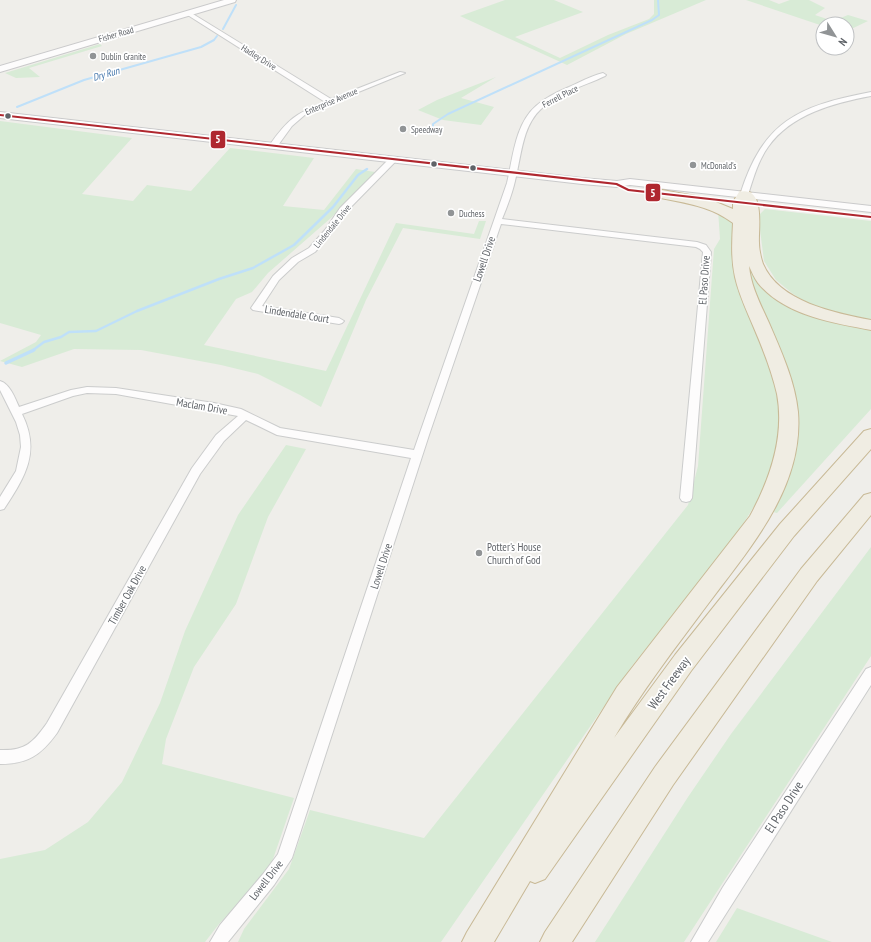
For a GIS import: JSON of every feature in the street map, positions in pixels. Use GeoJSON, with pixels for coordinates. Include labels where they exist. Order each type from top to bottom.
{"type":"FeatureCollection","features":[{"type":"Feature","properties":{"kind":"highway"},"geometry":{"type":"LineString","coordinates":[[657,193],[718,206],[732,214],[741,222]]}},
{"type":"Feature","properties":{"kind":"highway"},"geometry":{"type":"LineString","coordinates":[[476,942],[626,695],[757,522],[771,497],[782,471],[787,446],[789,420],[786,396],[780,374],[741,270],[741,222],[745,200]]}},
{"type":"Feature","properties":{"kind":"highway"},"geometry":{"type":"LineString","coordinates":[[745,200],[752,254],[758,271],[767,282],[783,296],[812,311],[832,318],[871,325]]}},
{"type":"Feature","properties":{"kind":"highway","name":"West Freeway"},"geometry":{"type":"LineString","coordinates":[[482,942],[683,663],[787,530],[871,436]]}},
{"type":"Feature","properties":{"kind":"highway"},"geometry":{"type":"LineString","coordinates":[[555,942],[664,776],[809,575],[871,501]]}},
{"type":"Feature","properties":{"kind":"highway"},"geometry":{"type":"LineString","coordinates":[[809,575],[871,523]]}},
{"type":"Feature","properties":{"kind":"main road","name":"Fisher Road"},"geometry":{"type":"LineString","coordinates":[[0,69],[64,48],[232,0]]}},
{"type":"Feature","properties":{"kind":"main road"},"geometry":{"type":"LineString","coordinates":[[0,115],[617,184],[630,182],[745,200],[871,217]]}},
{"type":"Feature","properties":{"kind":"main road"},"geometry":{"type":"LineString","coordinates":[[617,184],[628,190],[657,193],[871,209]]}},
{"type":"Feature","properties":{"kind":"street","name":"Hadley Drive"},"geometry":{"type":"LineString","coordinates":[[188,13],[329,101]]}},
{"type":"Feature","properties":{"kind":"street","name":"Enterprise Avenue"},"geometry":{"type":"LineString","coordinates":[[274,146],[292,120],[310,109],[402,73]]}},
{"type":"Feature","properties":{"kind":"street","name":"Ferrell Place"},"geometry":{"type":"LineString","coordinates":[[514,173],[522,139],[530,118],[535,110],[545,102],[603,75]]}},
{"type":"Feature","properties":{"kind":"street"},"geometry":{"type":"LineString","coordinates":[[745,200],[751,172],[763,148],[774,134],[795,119],[818,107],[871,94]]}},
{"type":"Feature","properties":{"kind":"street","name":"Lindendale Drive"},"geometry":{"type":"LineString","coordinates":[[256,308],[276,278],[295,260],[312,250],[328,232],[343,210],[393,160]]}},
{"type":"Feature","properties":{"kind":"street","name":"Lowell Drive"},"geometry":{"type":"LineString","coordinates":[[218,942],[228,927],[284,858],[496,221],[514,173]]}},
{"type":"Feature","properties":{"kind":"street","name":"El Paso Drive"},"geometry":{"type":"LineString","coordinates":[[496,221],[697,245],[703,247],[707,252],[686,498]]}},
{"type":"Feature","properties":{"kind":"street","name":"Lindendale Court"},"geometry":{"type":"LineString","coordinates":[[256,308],[338,321]]}},
{"type":"Feature","properties":{"kind":"street"},"geometry":{"type":"LineString","coordinates":[[0,384],[3,386],[17,412],[25,435],[26,452],[23,469],[0,506]]}},
{"type":"Feature","properties":{"kind":"street","name":"Maclam Drive"},"geometry":{"type":"LineString","coordinates":[[17,412],[71,393],[87,390],[116,391],[214,407],[246,415],[277,431],[418,455]]}},
{"type":"Feature","properties":{"kind":"street","name":"Timber Oak Drive"},"geometry":{"type":"LineString","coordinates":[[0,757],[14,758],[22,756],[30,752],[43,741],[52,728],[196,471],[220,438],[246,415]]}},
{"type":"Feature","properties":{"kind":"street","name":"El Paso Drive"},"geometry":{"type":"LineString","coordinates":[[699,942],[871,673]]}},
{"type":"Feature","properties":{"kind":"green space"},"geometry":{"type":"Polygon","coordinates":[[[505,0],[554,0],[583,12],[515,37],[560,58],[608,35],[649,19],[654,14],[654,0],[706,0],[626,34],[567,65],[460,16],[505,0]]]}},
{"type":"Feature","properties":{"kind":"green space"},"geometry":{"type":"Polygon","coordinates":[[[746,0],[769,0],[779,4],[790,0],[809,0],[825,8],[815,15],[818,16],[815,16],[815,23],[746,0]]]}},
{"type":"Feature","properties":{"kind":"green space"},"geometry":{"type":"Polygon","coordinates":[[[855,17],[868,21],[855,27],[855,17]]]}},
{"type":"Feature","properties":{"kind":"green space"},"geometry":{"type":"Polygon","coordinates":[[[100,44],[102,46],[29,68],[40,77],[16,78],[5,73],[100,44]]]}},
{"type":"Feature","properties":{"kind":"green space"},"geometry":{"type":"Polygon","coordinates":[[[496,77],[461,98],[494,107],[481,125],[443,120],[418,110],[437,100],[496,77]]]}},
{"type":"Feature","properties":{"kind":"green space"},"geometry":{"type":"Polygon","coordinates":[[[0,121],[132,138],[82,194],[133,201],[147,185],[191,191],[230,148],[314,158],[283,206],[324,210],[356,169],[375,172],[332,217],[268,273],[252,292],[236,299],[204,345],[326,371],[396,223],[474,234],[479,221],[486,221],[480,239],[403,228],[366,300],[321,407],[258,374],[221,365],[141,350],[74,349],[22,367],[0,361],[36,342],[41,335],[0,323],[0,121]]]}},
{"type":"Feature","properties":{"kind":"green space"},"geometry":{"type":"Polygon","coordinates":[[[765,209],[871,221],[871,320],[814,307],[793,294],[776,280],[764,261],[759,215],[765,209]]]}},
{"type":"Feature","properties":{"kind":"green space"},"geometry":{"type":"Polygon","coordinates":[[[718,210],[730,218],[736,226],[731,247],[736,273],[773,380],[778,402],[780,429],[774,465],[766,487],[730,545],[632,666],[441,942],[238,942],[244,929],[289,869],[310,810],[424,838],[688,505],[698,466],[714,249],[720,239],[718,210]]]}},
{"type":"Feature","properties":{"kind":"green space"},"geometry":{"type":"Polygon","coordinates":[[[747,268],[751,269],[824,320],[853,327],[871,329],[871,409],[777,513],[773,512],[781,490],[793,441],[747,268]]]}},
{"type":"Feature","properties":{"kind":"green space"},"geometry":{"type":"Polygon","coordinates":[[[286,445],[306,449],[268,517],[236,604],[194,667],[166,739],[162,764],[294,798],[272,862],[256,884],[219,924],[205,942],[0,942],[0,859],[45,850],[88,822],[122,782],[160,703],[185,631],[238,515],[286,445]]]}},
{"type":"Feature","properties":{"kind":"green space"},"geometry":{"type":"Polygon","coordinates":[[[871,547],[871,656],[684,942],[595,942],[688,797],[731,734],[871,547]]]}},
{"type":"Feature","properties":{"kind":"green space"},"geometry":{"type":"Polygon","coordinates":[[[737,908],[832,942],[716,942],[737,908]]]}},
{"type":"Feature","properties":{"kind":"waterway"},"geometry":{"type":"LineString","coordinates":[[430,134],[433,131],[433,124],[448,114],[652,20],[659,15],[658,0]]}},
{"type":"Feature","properties":{"kind":"waterway","name":"Dry Run"},"geometry":{"type":"LineString","coordinates":[[223,29],[236,5]]}},
{"type":"Feature","properties":{"kind":"waterway","name":"Dry Run"},"geometry":{"type":"LineString","coordinates":[[17,107],[84,80],[201,47],[214,40],[217,36]]}},
{"type":"Feature","properties":{"kind":"waterway"},"geometry":{"type":"LineString","coordinates":[[32,351],[44,342],[61,337],[69,332],[96,331],[137,311],[219,279],[253,268],[294,245],[333,207],[358,175],[367,169]]}},
{"type":"Feature","properties":{"kind":"waterway"},"geometry":{"type":"LineString","coordinates":[[6,363],[32,351]]}},
{"type":"Feature","properties":{"kind":"transit line","name":"5"},"geometry":{"type":"LineString","coordinates":[[0,115],[617,184],[628,190],[871,217]]}},
{"type":"Feature","properties":{"kind":"place","name":"Dublin Granite"},"geometry":{"type":"Point","coordinates":[93,56]}},
{"type":"Feature","properties":{"kind":"place","name":"Speedway"},"geometry":{"type":"Point","coordinates":[403,129]}},
{"type":"Feature","properties":{"kind":"place","name":"McDonald's"},"geometry":{"type":"Point","coordinates":[693,165]}},
{"type":"Feature","properties":{"kind":"place","name":"Duchess"},"geometry":{"type":"Point","coordinates":[451,213]}},
{"type":"Feature","properties":{"kind":"place","name":"Potter's House Church of God"},"geometry":{"type":"Point","coordinates":[479,553]}}]}
